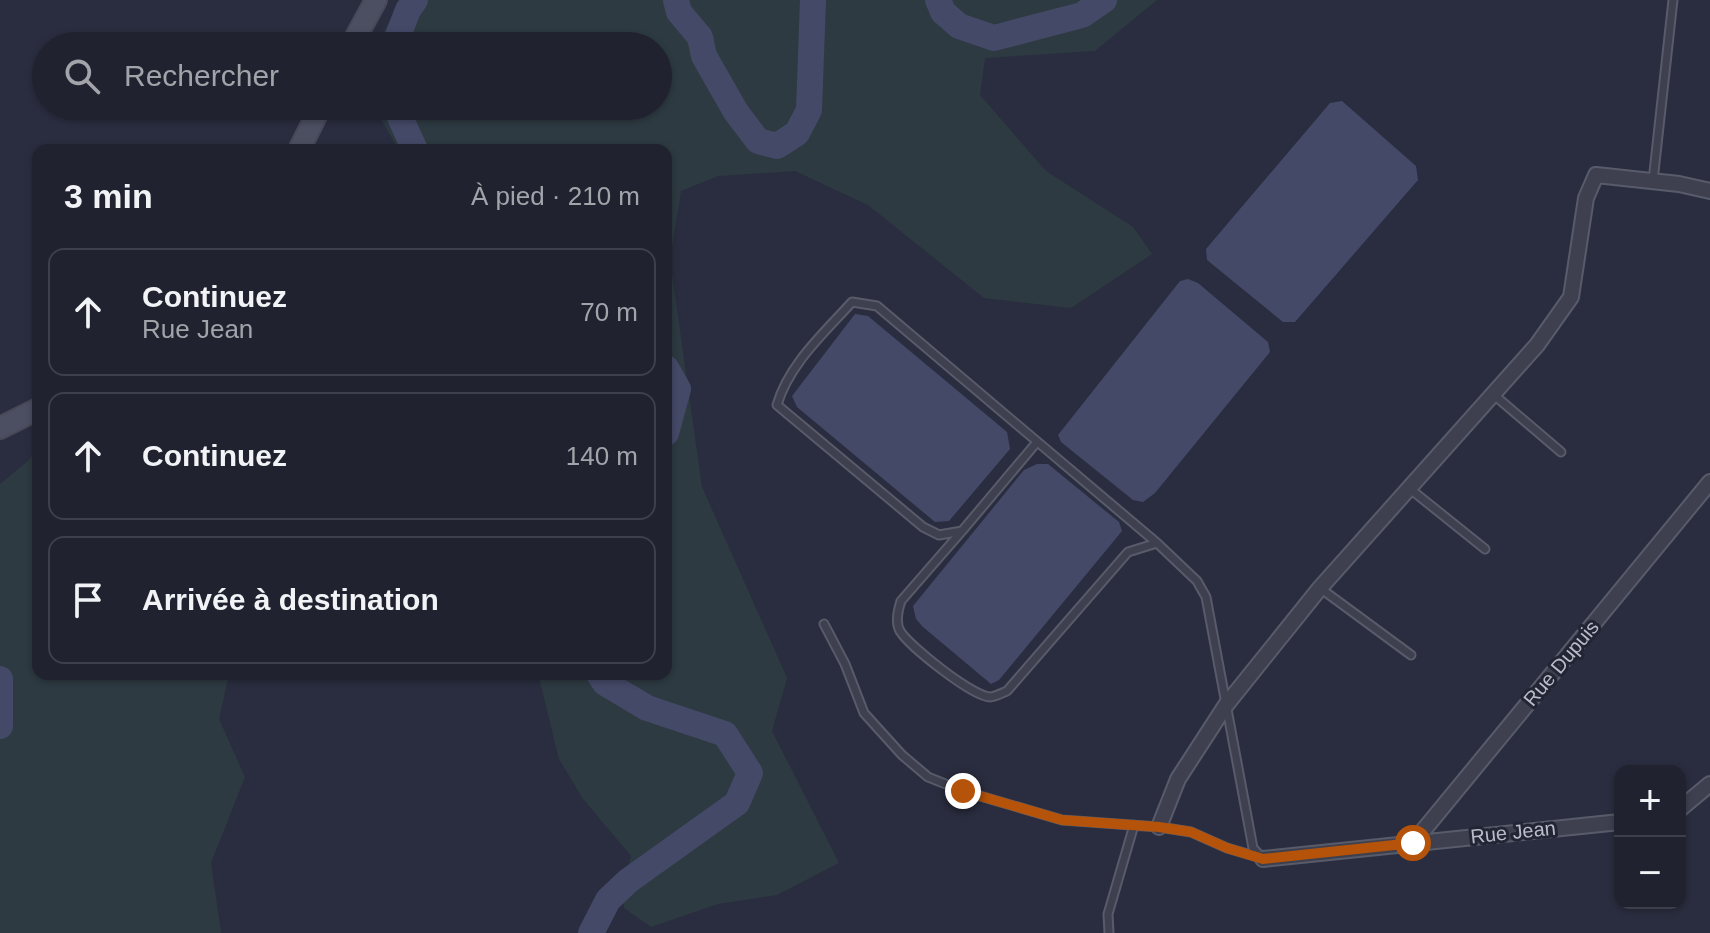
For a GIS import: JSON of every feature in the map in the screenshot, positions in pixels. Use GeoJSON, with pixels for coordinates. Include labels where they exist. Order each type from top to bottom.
{"type":"FeatureCollection","features":[{"type":"Feature","properties":{"kind":"main road"},"geometry":{"type":"LineString","coordinates":[[359,32],[376,0]]}},
{"type":"Feature","properties":{"kind":"main road"},"geometry":{"type":"LineString","coordinates":[[302,144],[314,120]]}},
{"type":"Feature","properties":{"kind":"main road"},"geometry":{"type":"LineString","coordinates":[[0,428],[32,412]]}},
{"type":"Feature","properties":{"kind":"street"},"geometry":{"type":"LineString","coordinates":[[1159,827],[1178,779],[1226,705],[1320,588],[1537,345],[1571,297],[1586,198],[1596,175],[1710,191]]}},
{"type":"Feature","properties":{"kind":"street","name":"Rue Dupuis"},"geometry":{"type":"LineString","coordinates":[[1413,843],[1710,482]]}},
{"type":"Feature","properties":{"kind":"street"},"geometry":{"type":"LineString","coordinates":[[1686,804],[1710,784]]}},
{"type":"Feature","properties":{"kind":"street","name":"Rue Jean"},"geometry":{"type":"LineString","coordinates":[[1263,859],[1614,823]]}},
{"type":"Feature","properties":{"kind":"lane"},"geometry":{"type":"LineString","coordinates":[[1653,181],[1673,0]]}},
{"type":"Feature","properties":{"kind":"lane"},"geometry":{"type":"LineString","coordinates":[[962,531],[939,535],[923,527],[777,405],[784,383],[852,302],[877,306],[1157,543],[1197,581],[1206,597],[1253,848],[1263,859]]}},
{"type":"Feature","properties":{"kind":"lane"},"geometry":{"type":"LineString","coordinates":[[1493,394],[1561,452]]}},
{"type":"Feature","properties":{"kind":"lane"},"geometry":{"type":"LineString","coordinates":[[1037,442],[901,601],[897,614],[900,630],[941,670],[975,692],[991,697],[1007,691],[1128,552],[1157,543]]}},
{"type":"Feature","properties":{"kind":"lane"},"geometry":{"type":"LineString","coordinates":[[1409,488],[1485,549]]}},
{"type":"Feature","properties":{"kind":"lane"},"geometry":{"type":"LineString","coordinates":[[1320,588],[1411,655]]}},
{"type":"Feature","properties":{"kind":"lane"},"geometry":{"type":"LineString","coordinates":[[824,624],[845,664],[864,713],[902,755],[928,777],[963,791],[1062,820],[1191,832],[1263,859]]}},
{"type":"Feature","properties":{"kind":"lane"},"geometry":{"type":"LineString","coordinates":[[1109,933],[1108,914],[1134,825]]}},
{"type":"Feature","properties":{"kind":"shaded area"},"geometry":{"type":"Polygon","coordinates":[[[401,0],[1157,0],[1095,51],[985,58],[980,95],[1046,171],[1133,227],[1152,254],[1071,308],[984,298],[868,205],[795,171],[718,176],[681,191],[672,247],[672,144],[395,144],[381,120],[672,120],[672,32],[384,32],[401,0]]]}},
{"type":"Feature","properties":{"kind":"shaded area"},"geometry":{"type":"Polygon","coordinates":[[[672,274],[702,487],[787,678],[772,731],[839,863],[777,895],[718,904],[651,927],[624,908],[622,886],[631,856],[583,799],[559,759],[539,680],[672,680],[672,274]]]}},
{"type":"Feature","properties":{"kind":"shaded area"},"geometry":{"type":"Polygon","coordinates":[[[32,455],[32,680],[228,680],[219,719],[245,777],[211,863],[221,933],[0,933],[0,484],[32,455]]]}},
{"type":"Feature","properties":{"kind":"water"},"geometry":{"type":"Polygon","coordinates":[[[1342,101],[1416,166],[1418,180],[1295,322],[1283,322],[1207,260],[1206,249],[1330,103],[1342,101]]]}},
{"type":"Feature","properties":{"kind":"water"},"geometry":{"type":"Polygon","coordinates":[[[1188,279],[1198,283],[1268,342],[1270,352],[1155,493],[1143,502],[1133,500],[1061,442],[1058,435],[1180,281],[1188,279]]]}},
{"type":"Feature","properties":{"kind":"water"},"geometry":{"type":"Polygon","coordinates":[[[855,314],[868,316],[1007,432],[1010,449],[949,521],[935,522],[797,407],[792,396],[855,314]]]}},
{"type":"Feature","properties":{"kind":"water"},"geometry":{"type":"Polygon","coordinates":[[[1037,464],[1048,464],[1119,522],[1122,531],[999,680],[991,684],[923,627],[916,619],[913,606],[1024,470],[1037,464]]]}},
{"type":"Feature","properties":{"kind":"waterway"},"geometry":{"type":"LineString","coordinates":[[399,32],[415,0]]}},
{"type":"Feature","properties":{"kind":"waterway"},"geometry":{"type":"LineString","coordinates":[[676,0],[679,12],[700,37],[704,56],[736,112],[758,141],[777,146],[797,133],[809,110],[813,0]]}},
{"type":"Feature","properties":{"kind":"waterway"},"geometry":{"type":"LineString","coordinates":[[938,0],[943,12],[959,26],[994,38],[1082,15],[1104,0]]}},
{"type":"Feature","properties":{"kind":"waterway"},"geometry":{"type":"LineString","coordinates":[[401,120],[412,144]]}},
{"type":"Feature","properties":{"kind":"waterway"},"geometry":{"type":"LineString","coordinates":[[672,378],[678,389],[672,411]]}},
{"type":"Feature","properties":{"kind":"waterway"},"geometry":{"type":"LineString","coordinates":[[0,679],[0,726]]}},
{"type":"Feature","properties":{"kind":"waterway"},"geometry":{"type":"LineString","coordinates":[[591,933],[608,900],[628,881],[737,803],[750,773],[725,734],[647,708],[603,680]]}},
{"type":"Feature","properties":{"kind":"route"},"geometry":{"type":"LineString","coordinates":[[963,791],[1062,820],[1191,832],[1263,859],[1413,843]]}}]}
